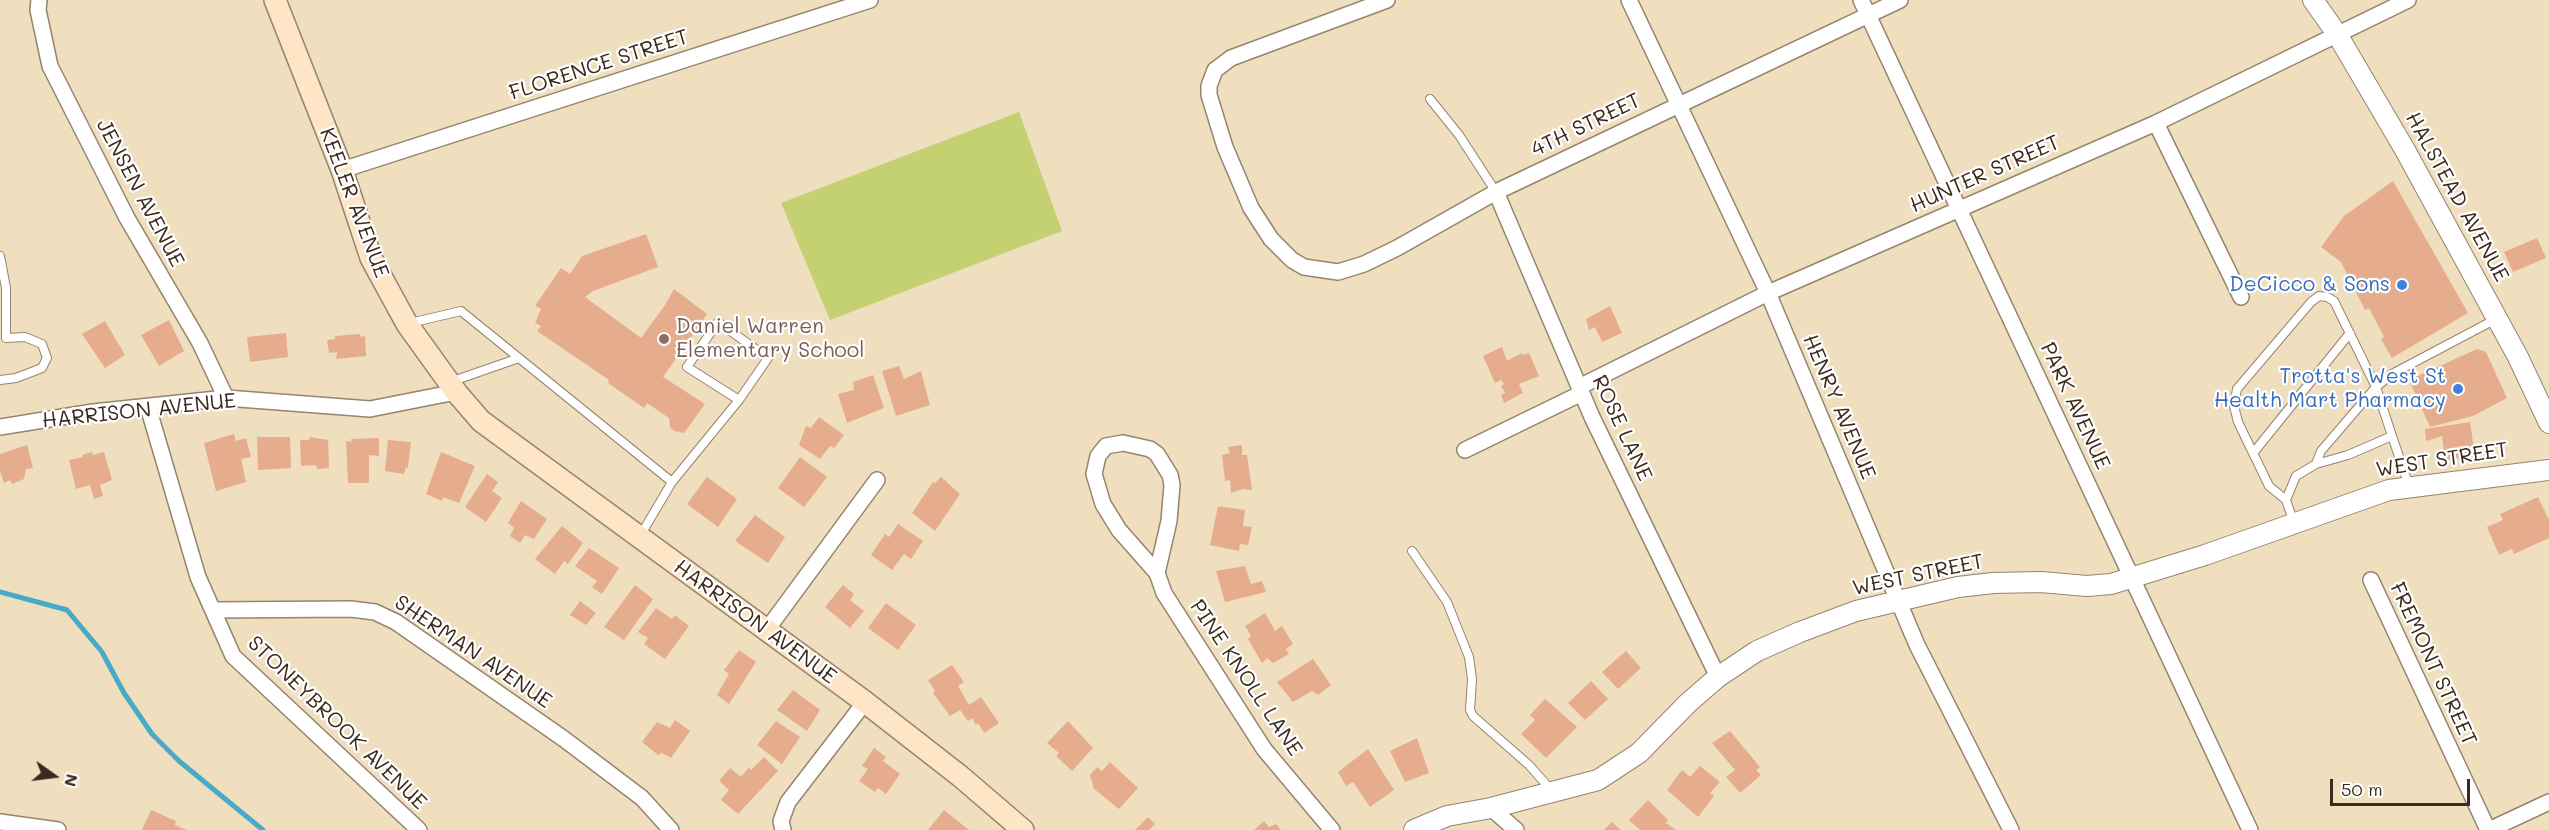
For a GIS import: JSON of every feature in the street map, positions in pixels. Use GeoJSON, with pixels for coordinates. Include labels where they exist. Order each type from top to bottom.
{"type":"FeatureCollection","features":[{"type":"Feature","properties":{"kind":"main road","name":"KEELER AVENUE"},"geometry":{"type":"LineString","coordinates":[[275,0],[342,170],[371,258],[406,324],[452,388],[481,421]]}},
{"type":"Feature","properties":{"kind":"main road","name":"HARRISON AVENUE"},"geometry":{"type":"LineString","coordinates":[[481,421],[865,702],[960,776],[1023,830]]}},
{"type":"Feature","properties":{"kind":"street","name":"JENSEN AVENUE"},"geometry":{"type":"LineString","coordinates":[[39,0],[38,10],[50,66],[126,218],[200,343],[226,398]]}},
{"type":"Feature","properties":{"kind":"street","name":"FLORENCE STREET"},"geometry":{"type":"LineString","coordinates":[[342,170],[870,0]]}},
{"type":"Feature","properties":{"kind":"street","name":"4TH STREET"},"geometry":{"type":"LineString","coordinates":[[1387,0],[1230,58],[1215,70],[1209,86],[1209,95],[1225,147],[1251,208],[1270,239],[1292,260],[1304,267],[1338,272],[1364,264],[1496,192],[1900,0]]}},
{"type":"Feature","properties":{"kind":"street","name":"HENRY AVENUE"},"geometry":{"type":"LineString","coordinates":[[1629,0],[1768,293],[1917,645],[2004,828]]}},
{"type":"Feature","properties":{"kind":"street","name":"PARK AVENUE"},"geometry":{"type":"LineString","coordinates":[[1861,0],[2250,830]]}},
{"type":"Feature","properties":{"kind":"street","name":"HALSTEAD AVENUE"},"geometry":{"type":"LineString","coordinates":[[2313,0],[2337,34],[2405,150],[2549,423]]}},
{"type":"Feature","properties":{"kind":"street","name":"HUNTER STREET"},"geometry":{"type":"LineString","coordinates":[[1465,450],[1768,293],[2156,123],[2408,0]]}},
{"type":"Feature","properties":{"kind":"street"},"geometry":{"type":"LineString","coordinates":[[2156,123],[2241,297]]}},
{"type":"Feature","properties":{"kind":"street","name":"ROSE LANE"},"geometry":{"type":"LineString","coordinates":[[1496,192],[1580,390],[1718,677]]}},
{"type":"Feature","properties":{"kind":"street","name":"HARRISON AVENUE"},"geometry":{"type":"LineString","coordinates":[[0,427],[226,398],[370,409],[452,388]]}},
{"type":"Feature","properties":{"kind":"street","name":"STONEYBROOK AVENUE"},"geometry":{"type":"LineString","coordinates":[[148,407],[198,577],[233,656],[419,830]]}},
{"type":"Feature","properties":{"kind":"street","name":"PINE KNOLL LANE"},"geometry":{"type":"LineString","coordinates":[[1157,573],[1169,521],[1172,485],[1170,475],[1157,454],[1150,450],[1123,443],[1106,446],[1098,456],[1094,474],[1103,504],[1119,530],[1157,573],[1164,592],[1264,749],[1332,830]]}},
{"type":"Feature","properties":{"kind":"street","name":"WEST STREET"},"geometry":{"type":"LineString","coordinates":[[1414,830],[1447,816],[1491,808],[1598,780],[1640,753],[1688,703],[1718,677],[1757,651],[1856,611],[1958,587],[1993,583],[2041,582],[2088,586],[2111,584],[2205,555],[2389,490],[2549,470]]}},
{"type":"Feature","properties":{"kind":"street"},"geometry":{"type":"LineString","coordinates":[[766,631],[877,480]]}},
{"type":"Feature","properties":{"kind":"street","name":"FREMONT STREET"},"geometry":{"type":"LineString","coordinates":[[2371,580],[2488,830]]}},
{"type":"Feature","properties":{"kind":"street","name":"SHERMAN AVENUE"},"geometry":{"type":"LineString","coordinates":[[213,610],[351,609],[375,612],[396,622],[564,738],[642,798],[671,830]]}},
{"type":"Feature","properties":{"kind":"street"},"geometry":{"type":"LineString","coordinates":[[783,830],[781,821],[788,802],[865,702]]}},
{"type":"Feature","properties":{"kind":"street"},"geometry":{"type":"LineString","coordinates":[[2488,830],[2549,802]]}},
{"type":"Feature","properties":{"kind":"street"},"geometry":{"type":"LineString","coordinates":[[1491,808],[1516,830]]}},
{"type":"Feature","properties":{"kind":"street"},"geometry":{"type":"LineString","coordinates":[[0,822],[56,829]]}},
{"type":"Feature","properties":{"kind":"lane"},"geometry":{"type":"LineString","coordinates":[[1430,99],[1459,135],[1496,192]]}},
{"type":"Feature","properties":{"kind":"lane"},"geometry":{"type":"LineString","coordinates":[[0,256],[6,288],[3,339],[26,337],[42,344],[47,358],[42,368],[16,378],[0,380]]}},
{"type":"Feature","properties":{"kind":"lane"},"geometry":{"type":"LineString","coordinates":[[2294,523],[2286,500],[2269,486],[2238,422],[2234,405],[2237,389],[2311,302],[2319,296],[2334,301],[2376,387],[2409,486]]}},
{"type":"Feature","properties":{"kind":"lane"},"geometry":{"type":"LineString","coordinates":[[406,324],[461,310],[672,482]]}},
{"type":"Feature","properties":{"kind":"lane"},"geometry":{"type":"LineString","coordinates":[[2316,464],[2321,450],[2376,387],[2392,374],[2496,320]]}},
{"type":"Feature","properties":{"kind":"lane"},"geometry":{"type":"LineString","coordinates":[[639,537],[672,482],[739,400],[768,358],[718,322],[687,367],[739,400]]}},
{"type":"Feature","properties":{"kind":"lane"},"geometry":{"type":"LineString","coordinates":[[2254,452],[2350,333]]}},
{"type":"Feature","properties":{"kind":"lane"},"geometry":{"type":"LineString","coordinates":[[452,388],[519,358]]}},
{"type":"Feature","properties":{"kind":"lane"},"geometry":{"type":"LineString","coordinates":[[2286,500],[2296,476],[2316,464],[2348,455],[2392,436]]}},
{"type":"Feature","properties":{"kind":"lane"},"geometry":{"type":"LineString","coordinates":[[1412,551],[1447,602],[1469,657],[1472,679],[1470,710],[1473,716],[1529,765],[1553,792]]}},
{"type":"Feature","properties":{"kind":"green space"},"geometry":{"type":"Polygon","coordinates":[[[1019,112],[1062,231],[830,320],[781,203],[1019,112]]]}},
{"type":"Feature","properties":{"kind":"building","name":"DeCicco & Sons"},"geometry":{"type":"Polygon","coordinates":[[[2393,181],[2468,313],[2392,358],[2381,339],[2384,337],[2369,308],[2365,310],[2341,262],[2321,247],[2344,216],[2393,181]]]}},
{"type":"Feature","properties":{"kind":"building"},"geometry":{"type":"Polygon","coordinates":[[[646,234],[658,267],[593,291],[585,297],[641,338],[674,289],[707,314],[663,377],[705,404],[684,433],[674,431],[670,427],[669,418],[647,403],[644,408],[608,383],[609,380],[537,331],[541,326],[535,323],[541,309],[535,306],[561,268],[570,274],[582,256],[646,234]]]}},
{"type":"Feature","properties":{"kind":"building"},"geometry":{"type":"Polygon","coordinates":[[[2537,238],[2546,258],[2513,272],[2504,252],[2537,238]]]}},
{"type":"Feature","properties":{"kind":"building"},"geometry":{"type":"Polygon","coordinates":[[[1610,306],[1622,333],[1602,342],[1595,327],[1589,330],[1586,319],[1610,306]]]}},
{"type":"Feature","properties":{"kind":"building"},"geometry":{"type":"Polygon","coordinates":[[[169,320],[184,351],[159,366],[141,335],[169,320]]]}},
{"type":"Feature","properties":{"kind":"building"},"geometry":{"type":"Polygon","coordinates":[[[105,321],[125,355],[105,368],[82,334],[105,321]]]}},
{"type":"Feature","properties":{"kind":"building"},"geometry":{"type":"Polygon","coordinates":[[[286,333],[288,357],[250,362],[247,337],[286,333]]]}},
{"type":"Feature","properties":{"kind":"building"},"geometry":{"type":"Polygon","coordinates":[[[360,334],[361,337],[365,336],[366,356],[336,359],[337,352],[329,353],[327,340],[335,339],[335,336],[360,334]]]}},
{"type":"Feature","properties":{"kind":"building"},"geometry":{"type":"Polygon","coordinates":[[[1502,347],[1507,361],[1522,353],[1524,355],[1529,353],[1539,376],[1519,384],[1523,393],[1504,403],[1501,395],[1505,393],[1501,386],[1504,384],[1501,380],[1495,383],[1483,356],[1502,347]]]}},
{"type":"Feature","properties":{"kind":"building","name":"Trotta's West St Health Mart Pharmacy"},"geometry":{"type":"Polygon","coordinates":[[[2477,349],[2486,352],[2507,398],[2473,416],[2430,427],[2409,380],[2477,349]]]}},
{"type":"Feature","properties":{"kind":"building"},"geometry":{"type":"Polygon","coordinates":[[[899,366],[904,379],[921,371],[930,405],[896,416],[882,371],[899,366]]]}},
{"type":"Feature","properties":{"kind":"building"},"geometry":{"type":"Polygon","coordinates":[[[873,375],[884,408],[847,423],[838,394],[854,390],[853,382],[873,375]]]}},
{"type":"Feature","properties":{"kind":"building"},"geometry":{"type":"Polygon","coordinates":[[[819,417],[844,435],[834,448],[830,446],[820,459],[799,445],[806,426],[811,428],[819,417]]]}},
{"type":"Feature","properties":{"kind":"building"},"geometry":{"type":"Polygon","coordinates":[[[2470,422],[2475,456],[2445,460],[2442,436],[2426,441],[2425,429],[2470,422]]]}},
{"type":"Feature","properties":{"kind":"building"},"geometry":{"type":"Polygon","coordinates":[[[234,434],[236,441],[246,438],[251,457],[241,459],[246,482],[216,491],[204,443],[234,434]]]}},
{"type":"Feature","properties":{"kind":"building"},"geometry":{"type":"Polygon","coordinates":[[[257,437],[290,437],[291,468],[258,470],[257,437]]]}},
{"type":"Feature","properties":{"kind":"building"},"geometry":{"type":"Polygon","coordinates":[[[310,437],[328,440],[329,468],[317,469],[316,465],[301,466],[300,440],[309,440],[310,437]]]}},
{"type":"Feature","properties":{"kind":"building"},"geometry":{"type":"Polygon","coordinates":[[[379,438],[379,456],[369,455],[369,483],[348,483],[346,441],[379,438]]]}},
{"type":"Feature","properties":{"kind":"building"},"geometry":{"type":"Polygon","coordinates":[[[388,440],[411,442],[408,468],[406,467],[404,474],[385,471],[388,440]]]}},
{"type":"Feature","properties":{"kind":"building"},"geometry":{"type":"Polygon","coordinates":[[[27,445],[33,468],[26,469],[24,479],[12,484],[10,480],[4,483],[0,471],[0,454],[27,445]]]}},
{"type":"Feature","properties":{"kind":"building"},"geometry":{"type":"Polygon","coordinates":[[[1242,445],[1242,455],[1247,455],[1252,490],[1243,489],[1231,493],[1230,480],[1225,481],[1222,455],[1230,453],[1228,447],[1242,445]]]}},
{"type":"Feature","properties":{"kind":"building"},"geometry":{"type":"Polygon","coordinates":[[[92,452],[93,455],[104,452],[112,480],[100,485],[103,496],[94,499],[90,485],[76,489],[69,460],[92,452]]]}},
{"type":"Feature","properties":{"kind":"building"},"geometry":{"type":"Polygon","coordinates":[[[441,452],[475,466],[459,503],[443,497],[442,501],[426,494],[441,452]]]}},
{"type":"Feature","properties":{"kind":"building"},"geometry":{"type":"Polygon","coordinates":[[[800,457],[827,477],[804,507],[778,488],[800,457]]]}},
{"type":"Feature","properties":{"kind":"building"},"geometry":{"type":"Polygon","coordinates":[[[487,474],[498,482],[492,491],[502,498],[486,522],[465,507],[487,474]]]}},
{"type":"Feature","properties":{"kind":"building"},"geometry":{"type":"Polygon","coordinates":[[[707,477],[737,499],[718,527],[687,504],[707,477]]]}},
{"type":"Feature","properties":{"kind":"building"},"geometry":{"type":"Polygon","coordinates":[[[941,477],[960,494],[935,531],[912,513],[933,482],[935,483],[941,477]]]}},
{"type":"Feature","properties":{"kind":"building"},"geometry":{"type":"Polygon","coordinates":[[[2538,497],[2549,520],[2549,538],[2514,554],[2512,549],[2499,555],[2487,527],[2503,520],[2500,514],[2538,497]]]}},
{"type":"Feature","properties":{"kind":"building"},"geometry":{"type":"Polygon","coordinates":[[[521,501],[547,519],[534,539],[525,535],[520,543],[510,536],[514,528],[508,523],[521,501]]]}},
{"type":"Feature","properties":{"kind":"building"},"geometry":{"type":"Polygon","coordinates":[[[1218,506],[1245,510],[1243,526],[1252,527],[1248,545],[1240,544],[1239,551],[1210,545],[1218,506]]]}},
{"type":"Feature","properties":{"kind":"building"},"geometry":{"type":"Polygon","coordinates":[[[755,515],[785,537],[768,563],[735,541],[755,515]]]}},
{"type":"Feature","properties":{"kind":"building"},"geometry":{"type":"Polygon","coordinates":[[[898,524],[923,541],[911,559],[904,554],[892,570],[871,555],[885,534],[889,537],[898,524]]]}},
{"type":"Feature","properties":{"kind":"building"},"geometry":{"type":"Polygon","coordinates":[[[562,526],[583,543],[568,564],[564,561],[555,574],[535,559],[562,526]]]}},
{"type":"Feature","properties":{"kind":"building"},"geometry":{"type":"Polygon","coordinates":[[[589,548],[619,568],[602,594],[592,587],[597,581],[575,566],[589,548]]]}},
{"type":"Feature","properties":{"kind":"building"},"geometry":{"type":"Polygon","coordinates":[[[1245,566],[1251,584],[1262,581],[1266,592],[1225,602],[1216,571],[1245,566]]]}},
{"type":"Feature","properties":{"kind":"building"},"geometry":{"type":"Polygon","coordinates":[[[635,585],[653,599],[624,640],[604,627],[635,585]]]}},
{"type":"Feature","properties":{"kind":"building"},"geometry":{"type":"Polygon","coordinates":[[[843,585],[854,594],[850,600],[864,611],[850,628],[825,607],[843,585]]]}},
{"type":"Feature","properties":{"kind":"building"},"geometry":{"type":"Polygon","coordinates":[[[580,601],[596,613],[586,625],[570,615],[580,601]]]}},
{"type":"Feature","properties":{"kind":"building"},"geometry":{"type":"Polygon","coordinates":[[[886,603],[916,625],[898,650],[868,628],[886,603]]]}},
{"type":"Feature","properties":{"kind":"building"},"geometry":{"type":"Polygon","coordinates":[[[656,608],[672,619],[675,615],[689,626],[665,659],[644,644],[648,638],[638,632],[656,608]]]}},
{"type":"Feature","properties":{"kind":"building"},"geometry":{"type":"Polygon","coordinates":[[[1265,613],[1275,631],[1282,626],[1293,644],[1286,649],[1289,654],[1273,663],[1267,658],[1262,663],[1248,639],[1251,636],[1245,626],[1265,613]]]}},
{"type":"Feature","properties":{"kind":"building"},"geometry":{"type":"Polygon","coordinates":[[[739,650],[756,662],[729,704],[717,695],[729,674],[724,670],[739,650]]]}},
{"type":"Feature","properties":{"kind":"building"},"geometry":{"type":"Polygon","coordinates":[[[1626,651],[1641,668],[1618,689],[1602,672],[1626,651]]]}},
{"type":"Feature","properties":{"kind":"building"},"geometry":{"type":"Polygon","coordinates":[[[1313,659],[1331,685],[1318,695],[1312,691],[1293,702],[1277,682],[1313,659]]]}},
{"type":"Feature","properties":{"kind":"building"},"geometry":{"type":"Polygon","coordinates":[[[952,665],[964,682],[958,686],[969,705],[981,697],[999,723],[984,733],[978,723],[976,725],[972,718],[968,721],[960,710],[950,716],[933,693],[935,691],[928,680],[952,665]]]}},
{"type":"Feature","properties":{"kind":"building"},"geometry":{"type":"Polygon","coordinates":[[[1591,681],[1608,699],[1585,720],[1568,703],[1591,681]]]}},
{"type":"Feature","properties":{"kind":"building"},"geometry":{"type":"Polygon","coordinates":[[[793,690],[820,710],[807,731],[777,710],[793,690]]]}},
{"type":"Feature","properties":{"kind":"building"},"geometry":{"type":"Polygon","coordinates":[[[1545,699],[1577,727],[1546,758],[1521,734],[1535,720],[1530,715],[1545,699]]]}},
{"type":"Feature","properties":{"kind":"building"},"geometry":{"type":"Polygon","coordinates":[[[675,720],[690,731],[671,758],[662,753],[658,755],[642,742],[657,722],[670,728],[675,720]]]}},
{"type":"Feature","properties":{"kind":"building"},"geometry":{"type":"Polygon","coordinates":[[[776,721],[800,737],[782,764],[757,745],[776,721]]]}},
{"type":"Feature","properties":{"kind":"building"},"geometry":{"type":"Polygon","coordinates":[[[1068,721],[1093,748],[1072,771],[1056,756],[1059,753],[1047,743],[1068,721]]]}},
{"type":"Feature","properties":{"kind":"building"},"geometry":{"type":"Polygon","coordinates":[[[1730,731],[1760,767],[1756,770],[1761,775],[1740,793],[1726,777],[1735,770],[1712,743],[1730,731]]]}},
{"type":"Feature","properties":{"kind":"building"},"geometry":{"type":"Polygon","coordinates":[[[1417,738],[1429,773],[1405,782],[1390,751],[1417,738]]]}},
{"type":"Feature","properties":{"kind":"building"},"geometry":{"type":"Polygon","coordinates":[[[874,748],[886,757],[883,761],[900,774],[886,794],[878,788],[875,792],[859,781],[868,769],[862,766],[874,748]]]}},
{"type":"Feature","properties":{"kind":"building"},"geometry":{"type":"Polygon","coordinates":[[[1368,749],[1394,790],[1370,807],[1353,782],[1346,786],[1338,772],[1368,749]]]}},
{"type":"Feature","properties":{"kind":"building"},"geometry":{"type":"Polygon","coordinates":[[[764,757],[778,771],[738,814],[721,800],[729,790],[719,781],[730,768],[741,777],[749,767],[751,770],[764,757]]]}},
{"type":"Feature","properties":{"kind":"building"},"geometry":{"type":"Polygon","coordinates":[[[1110,762],[1138,788],[1119,809],[1094,789],[1090,775],[1097,767],[1102,771],[1110,762]]]}},
{"type":"Feature","properties":{"kind":"building"},"geometry":{"type":"Polygon","coordinates":[[[1700,766],[1720,782],[1710,793],[1714,796],[1698,817],[1667,790],[1682,770],[1690,777],[1700,766]]]}},
{"type":"Feature","properties":{"kind":"building"},"geometry":{"type":"Polygon","coordinates":[[[1648,800],[1668,820],[1666,823],[1676,830],[1640,830],[1629,820],[1648,800]]]}},
{"type":"Feature","properties":{"kind":"building"},"geometry":{"type":"Polygon","coordinates":[[[151,810],[176,821],[175,825],[187,830],[142,830],[151,810]]]}},
{"type":"Feature","properties":{"kind":"building"},"geometry":{"type":"Polygon","coordinates":[[[944,810],[969,830],[928,830],[944,810]]]}},
{"type":"Feature","properties":{"kind":"building"},"geometry":{"type":"Polygon","coordinates":[[[1148,817],[1155,824],[1149,830],[1135,830],[1148,817]]]}},
{"type":"Feature","properties":{"kind":"building"},"geometry":{"type":"Polygon","coordinates":[[[1264,821],[1269,827],[1276,824],[1281,830],[1254,830],[1264,821]]]}},
{"type":"Feature","properties":{"kind":"building"},"geometry":{"type":"Polygon","coordinates":[[[1612,822],[1621,830],[1604,830],[1612,822]]]}},
{"type":"Feature","properties":{"kind":"waterway"},"geometry":{"type":"LineString","coordinates":[[0,592],[67,610],[102,652],[124,693],[152,734],[179,761],[263,830]]}},
{"type":"Feature","properties":{"kind":"place","name":"DeCicco & Sons"},"geometry":{"type":"Point","coordinates":[2402,285]}},
{"type":"Feature","properties":{"kind":"place","name":"Daniel Warren Elementary School"},"geometry":{"type":"Point","coordinates":[664,339]}},
{"type":"Feature","properties":{"kind":"place","name":"Trotta's West St Health Mart Pharmacy"},"geometry":{"type":"Point","coordinates":[2458,389]}}]}
